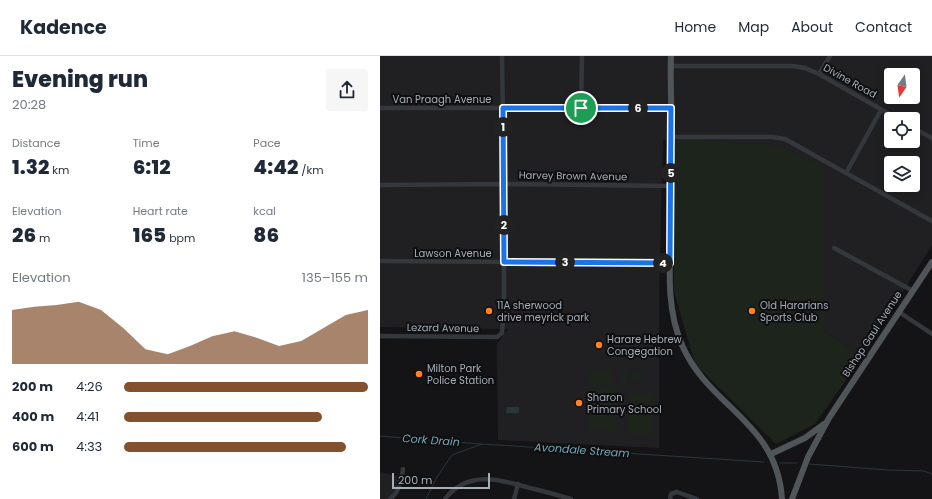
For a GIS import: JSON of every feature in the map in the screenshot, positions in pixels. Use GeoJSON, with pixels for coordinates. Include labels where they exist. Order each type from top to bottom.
{"type":"FeatureCollection","features":[{"type":"Feature","properties":{"kind":"main road"},"geometry":{"type":"LineString","coordinates":[[671,56],[670,291],[673,318],[686,353],[695,369],[707,384],[752,427],[771,454],[780,478],[782,499]]}},
{"type":"Feature","properties":{"kind":"main road","name":"Bishop Gaul Avenue"},"geometry":{"type":"LineString","coordinates":[[829,418],[932,262]]}},
{"type":"Feature","properties":{"kind":"main road"},"geometry":{"type":"LineString","coordinates":[[771,454],[805,438],[829,418]]}},
{"type":"Feature","properties":{"kind":"main road"},"geometry":{"type":"LineString","coordinates":[[792,499],[808,457],[829,418]]}},
{"type":"Feature","properties":{"kind":"street"},"geometry":{"type":"LineString","coordinates":[[502,56],[504,262]]}},
{"type":"Feature","properties":{"kind":"street"},"geometry":{"type":"LineString","coordinates":[[581,108],[582,56]]}},
{"type":"Feature","properties":{"kind":"street"},"geometry":{"type":"LineString","coordinates":[[819,74],[830,56]]}},
{"type":"Feature","properties":{"kind":"street","name":"Divine Road"},"geometry":{"type":"LineString","coordinates":[[670,66],[793,66],[805,68],[819,74],[885,112]]}},
{"type":"Feature","properties":{"kind":"street","name":"Van Praagh Avenue"},"geometry":{"type":"LineString","coordinates":[[380,108],[671,108]]}},
{"type":"Feature","properties":{"kind":"street"},"geometry":{"type":"LineString","coordinates":[[846,173],[881,110]]}},
{"type":"Feature","properties":{"kind":"street"},"geometry":{"type":"LineString","coordinates":[[920,132],[932,138]]}},
{"type":"Feature","properties":{"kind":"street"},"geometry":{"type":"LineString","coordinates":[[671,137],[778,137],[793,143],[932,221]]}},
{"type":"Feature","properties":{"kind":"street","name":"Harvey Brown Avenue"},"geometry":{"type":"LineString","coordinates":[[380,185],[504,184],[670,186]]}},
{"type":"Feature","properties":{"kind":"street"},"geometry":{"type":"LineString","coordinates":[[834,248],[913,291]]}},
{"type":"Feature","properties":{"kind":"street","name":"Lawson Avenue"},"geometry":{"type":"LineString","coordinates":[[380,261],[670,263]]}},
{"type":"Feature","properties":{"kind":"street","name":"Lezard Avenue"},"geometry":{"type":"LineString","coordinates":[[380,336],[500,336],[503,330],[504,262]]}},
{"type":"Feature","properties":{"kind":"street"},"geometry":{"type":"LineString","coordinates":[[899,312],[932,334]]}},
{"type":"Feature","properties":{"kind":"street"},"geometry":{"type":"LineString","coordinates":[[390,499],[400,487],[403,468]]}},
{"type":"Feature","properties":{"kind":"street"},"geometry":{"type":"LineString","coordinates":[[445,499],[452,492],[474,480],[494,479],[571,499]]}},
{"type":"Feature","properties":{"kind":"street"},"geometry":{"type":"LineString","coordinates":[[514,499],[518,484]]}},
{"type":"Feature","properties":{"kind":"street"},"geometry":{"type":"LineString","coordinates":[[670,499],[671,494],[676,492],[697,499]]}},
{"type":"Feature","properties":{"kind":"shaded area"},"geometry":{"type":"Polygon","coordinates":[[[380,56],[932,56],[932,245],[863,356],[824,331],[824,168],[673,139],[663,140],[659,299],[659,448],[498,440],[497,344],[508,329],[380,327],[380,56]]]}},
{"type":"Feature","properties":{"kind":"shaded area","name":"Old Hararians Sports Club"},"geometry":{"type":"Polygon","coordinates":[[[673,139],[782,146],[824,168],[824,331],[863,356],[815,424],[776,444],[695,364],[674,291],[673,139]]]}},
{"type":"Feature","properties":{"kind":"shaded area"},"geometry":{"type":"Polygon","coordinates":[[[612,369],[612,383],[590,383],[590,370],[612,369]]]}},
{"type":"Feature","properties":{"kind":"shaded area"},"geometry":{"type":"Polygon","coordinates":[[[622,370],[629,371],[627,386],[620,385],[622,370]]]}},
{"type":"Feature","properties":{"kind":"shaded area"},"geometry":{"type":"Polygon","coordinates":[[[631,372],[645,373],[644,381],[630,379],[631,372]]]}},
{"type":"Feature","properties":{"kind":"shaded area"},"geometry":{"type":"Polygon","coordinates":[[[589,386],[615,386],[615,430],[589,430],[589,386]]]}},
{"type":"Feature","properties":{"kind":"shaded area"},"geometry":{"type":"Polygon","coordinates":[[[629,393],[653,394],[653,434],[628,434],[629,393]]]}},
{"type":"Feature","properties":{"kind":"shaded area"},"geometry":{"type":"Polygon","coordinates":[[[507,407],[519,407],[519,413],[506,413],[507,407]]]}},
{"type":"Feature","properties":{"kind":"shaded area"},"geometry":{"type":"Polygon","coordinates":[[[380,472],[402,477],[400,489],[388,499],[380,499],[380,472]]]}},
{"type":"Feature","properties":{"kind":"waterway","name":"Cork Drain"},"geometry":{"type":"LineString","coordinates":[[380,436],[481,444]]}},
{"type":"Feature","properties":{"kind":"waterway","name":"Avondale Stream"},"geometry":{"type":"LineString","coordinates":[[426,499],[437,477],[452,455],[482,444],[764,462]]}},
{"type":"Feature","properties":{"kind":"waterway","name":"Avondale Stream"},"geometry":{"type":"LineString","coordinates":[[780,463],[797,463]]}},
{"type":"Feature","properties":{"kind":"waterway","name":"Avondale Stream"},"geometry":{"type":"LineString","coordinates":[[809,464],[924,471],[932,474]]}},
{"type":"Feature","properties":{"kind":"place","name":"11A sherwood drive meyrick park"},"geometry":{"type":"Point","coordinates":[489,311]}},
{"type":"Feature","properties":{"kind":"place","name":"Old Hararians Sports Club"},"geometry":{"type":"Point","coordinates":[752,311]}},
{"type":"Feature","properties":{"kind":"place","name":"Harare Hebrew Congegation"},"geometry":{"type":"Point","coordinates":[599,345]}},
{"type":"Feature","properties":{"kind":"place","name":"Milton Park Police Station"},"geometry":{"type":"Point","coordinates":[419,374]}},
{"type":"Feature","properties":{"kind":"place","name":"Sharon Primary School"},"geometry":{"type":"Point","coordinates":[579,403]}},
{"type":"Feature","properties":{"kind":"route"},"geometry":{"type":"LineString","coordinates":[[503,108],[581,108],[671,108],[670,263],[504,262],[503,108]]}}]}
